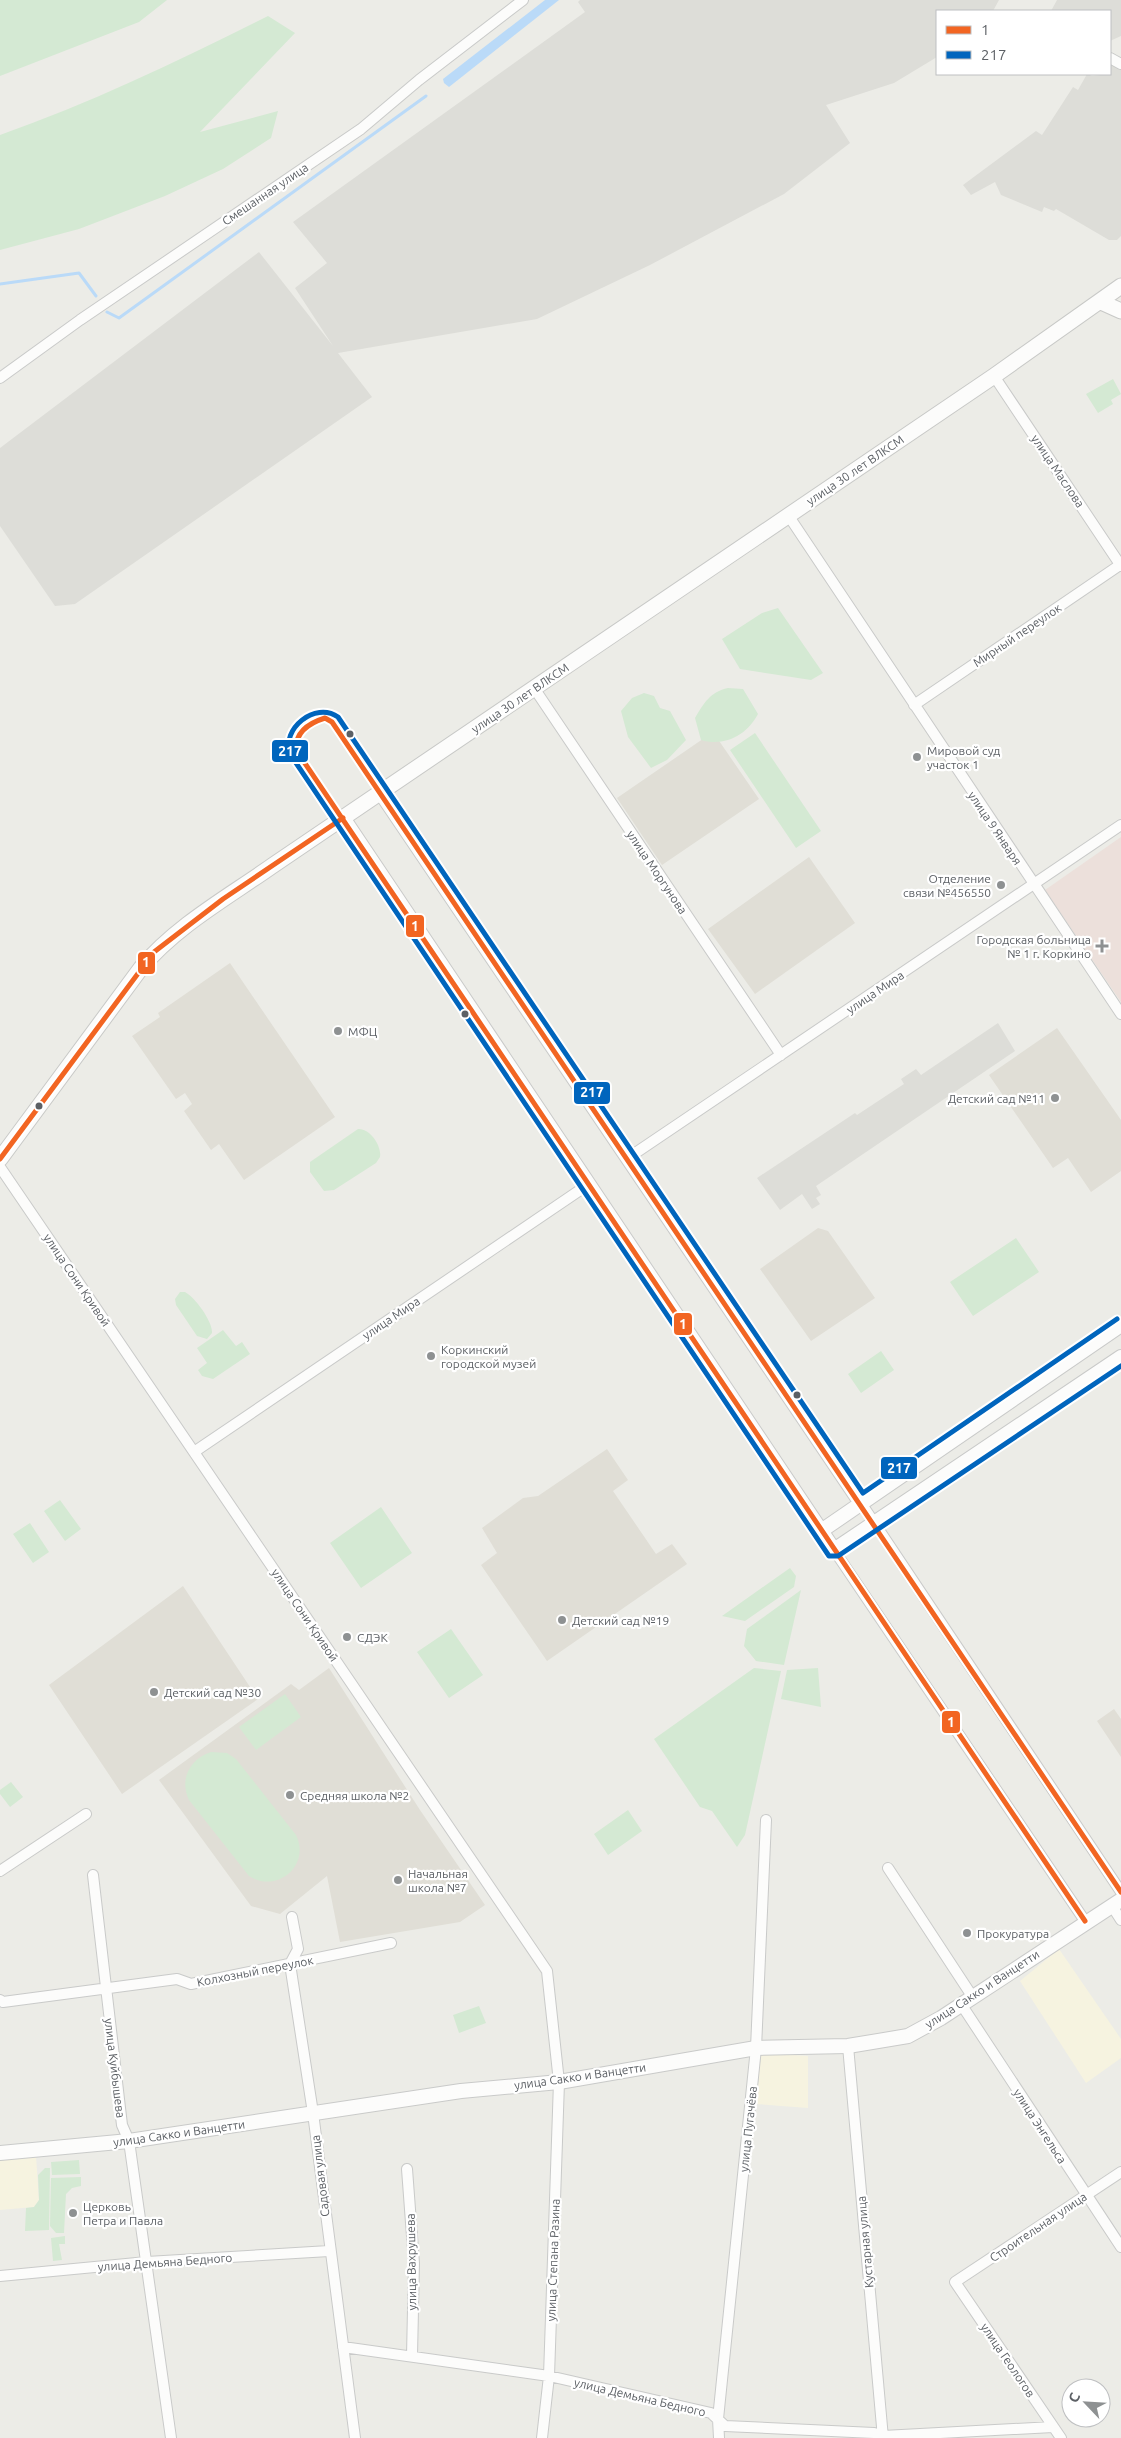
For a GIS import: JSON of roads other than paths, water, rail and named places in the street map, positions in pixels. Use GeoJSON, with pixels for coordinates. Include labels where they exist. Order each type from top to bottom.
{"type":"FeatureCollection","features":[{"type":"Feature","properties":{"kind":"main road","name":"улица 30 лет ВЛКСМ"},"geometry":{"type":"LineString","coordinates":[[0,1160],[154,952],[176,934],[272,866],[994,376],[1121,286]]}},
{"type":"Feature","properties":{"kind":"main road"},"geometry":{"type":"LineString","coordinates":[[1101,302],[1121,311]]}},
{"type":"Feature","properties":{"kind":"street","name":"Смешанная улица"},"geometry":{"type":"LineString","coordinates":[[0,378],[80,320],[361,129],[419,80],[523,0]]}},
{"type":"Feature","properties":{"kind":"street","name":"улица Маслова"},"geometry":{"type":"LineString","coordinates":[[994,376],[1120,566]]}},
{"type":"Feature","properties":{"kind":"street","name":"улица 9 Января"},"geometry":{"type":"LineString","coordinates":[[788,515],[1121,1014]]}},
{"type":"Feature","properties":{"kind":"street","name":"Мирный переулок"},"geometry":{"type":"LineString","coordinates":[[914,705],[1120,566]]}},
{"type":"Feature","properties":{"kind":"street","name":"улица Моргунова"},"geometry":{"type":"LineString","coordinates":[[534,688],[781,1055]]}},
{"type":"Feature","properties":{"kind":"street"},"geometry":{"type":"LineString","coordinates":[[381,793],[874,1522],[1121,1892]]}},
{"type":"Feature","properties":{"kind":"street"},"geometry":{"type":"LineString","coordinates":[[343,818],[1085,1921]]}},
{"type":"Feature","properties":{"kind":"street","name":"улица Мира"},"geometry":{"type":"LineString","coordinates":[[628,1158],[1121,825]]}},
{"type":"Feature","properties":{"kind":"street","name":"улица Сони Кривой"},"geometry":{"type":"LineString","coordinates":[[0,1167],[547,1971],[559,2082]]}},
{"type":"Feature","properties":{"kind":"street","name":"улица Мира"},"geometry":{"type":"LineString","coordinates":[[194,1452],[589,1184]]}},
{"type":"Feature","properties":{"kind":"street"},"geometry":{"type":"LineString","coordinates":[[822,1531],[1121,1325]]}},
{"type":"Feature","properties":{"kind":"street"},"geometry":{"type":"LineString","coordinates":[[834,1550],[1121,1357]]}},
{"type":"Feature","properties":{"kind":"street"},"geometry":{"type":"LineString","coordinates":[[0,1871],[86,1814]]}},
{"type":"Feature","properties":{"kind":"street","name":"улица Пугачёва"},"geometry":{"type":"LineString","coordinates":[[719,2438],[718,2419],[756,2048],[766,1820]]}},
{"type":"Feature","properties":{"kind":"street","name":"улица Энгельса"},"geometry":{"type":"LineString","coordinates":[[888,1868],[1086,2196],[1121,2247]]}},
{"type":"Feature","properties":{"kind":"street","name":"улица Куйбышева"},"geometry":{"type":"LineString","coordinates":[[93,1875],[122,2125],[129,2141],[171,2438]]}},
{"type":"Feature","properties":{"kind":"street"},"geometry":{"type":"LineString","coordinates":[[1116,1903],[1121,1920]]}},
{"type":"Feature","properties":{"kind":"street","name":"улица Сакко и Ванцетти"},"geometry":{"type":"LineString","coordinates":[[0,2153],[129,2141],[461,2091],[559,2082],[756,2048],[848,2046],[908,2036],[967,2000],[1085,1921],[1116,1903]]}},
{"type":"Feature","properties":{"kind":"street","name":"Садовая улица"},"geometry":{"type":"LineString","coordinates":[[292,1917],[298,1949],[290,1964],[313,2113],[329,2251],[355,2438]]}},
{"type":"Feature","properties":{"kind":"street","name":"Колхозный переулок"},"geometry":{"type":"LineString","coordinates":[[0,2000],[3,2002],[105,1990],[177,1979],[191,1984],[391,1943]]}},
{"type":"Feature","properties":{"kind":"street","name":"Кустарная улица"},"geometry":{"type":"LineString","coordinates":[[848,2046],[883,2437]]}},
{"type":"Feature","properties":{"kind":"street","name":"улица Степана Разина"},"geometry":{"type":"LineString","coordinates":[[542,2438],[548,2376],[559,2082]]}},
{"type":"Feature","properties":{"kind":"street","name":"улица Вахрушева"},"geometry":{"type":"LineString","coordinates":[[407,2169],[414,2263],[412,2356]]}},
{"type":"Feature","properties":{"kind":"street","name":"Строительная улица"},"geometry":{"type":"LineString","coordinates":[[955,2282],[1121,2172]]}},
{"type":"Feature","properties":{"kind":"street","name":"улица Демьяна Бедного"},"geometry":{"type":"LineString","coordinates":[[0,2276],[146,2262],[329,2251]]}},
{"type":"Feature","properties":{"kind":"street","name":"улица Геологов"},"geometry":{"type":"LineString","coordinates":[[955,2282],[1061,2438]]}},
{"type":"Feature","properties":{"kind":"street","name":"улица Демьяна Бедного"},"geometry":{"type":"LineString","coordinates":[[343,2347],[548,2376],[711,2413],[725,2426],[874,2433],[883,2437],[1053,2427]]}},
{"type":"Feature","properties":{"kind":"water"},"geometry":{"type":"Polygon","coordinates":[[[545,0],[559,0],[449,87],[444,83],[443,79],[545,0]]]}},
{"type":"Feature","properties":{"kind":"waterway"},"geometry":{"type":"LineString","coordinates":[[107,312],[119,318],[426,96]]}},
{"type":"Feature","properties":{"kind":"waterway"},"geometry":{"type":"LineString","coordinates":[[0,284],[79,273],[96,296]]}},
{"type":"Feature","properties":{"kind":"place","name":"Мировой суд участок 1"},"geometry":{"type":"Point","coordinates":[917,757]}},
{"type":"Feature","properties":{"kind":"place","name":"Отделение связи №456550"},"geometry":{"type":"Point","coordinates":[1001,885]}},
{"type":"Feature","properties":{"kind":"place","name":"Городская больница № 1 г. Коркино"},"geometry":{"type":"Point","coordinates":[1102,946]}},
{"type":"Feature","properties":{"kind":"place","name":"МФЦ"},"geometry":{"type":"Point","coordinates":[338,1031]}},
{"type":"Feature","properties":{"kind":"place","name":"Детский сад №11"},"geometry":{"type":"Point","coordinates":[1055,1098]}},
{"type":"Feature","properties":{"kind":"place","name":"Коркинский городской музей"},"geometry":{"type":"Point","coordinates":[431,1356]}},
{"type":"Feature","properties":{"kind":"place","name":"Детский сад №19"},"geometry":{"type":"Point","coordinates":[562,1620]}},
{"type":"Feature","properties":{"kind":"place","name":"СДЭК"},"geometry":{"type":"Point","coordinates":[347,1637]}},
{"type":"Feature","properties":{"kind":"place","name":"Детский сад №30"},"geometry":{"type":"Point","coordinates":[154,1692]}},
{"type":"Feature","properties":{"kind":"place","name":"Средняя школа №2"},"geometry":{"type":"Point","coordinates":[290,1795]}},
{"type":"Feature","properties":{"kind":"place","name":"Начальная школа №7"},"geometry":{"type":"Point","coordinates":[398,1880]}},
{"type":"Feature","properties":{"kind":"place","name":"Прокуратура"},"geometry":{"type":"Point","coordinates":[967,1933]}},
{"type":"Feature","properties":{"kind":"place","name":"Церковь Петра и Павла"},"geometry":{"type":"Point","coordinates":[73,2213]}}]}
